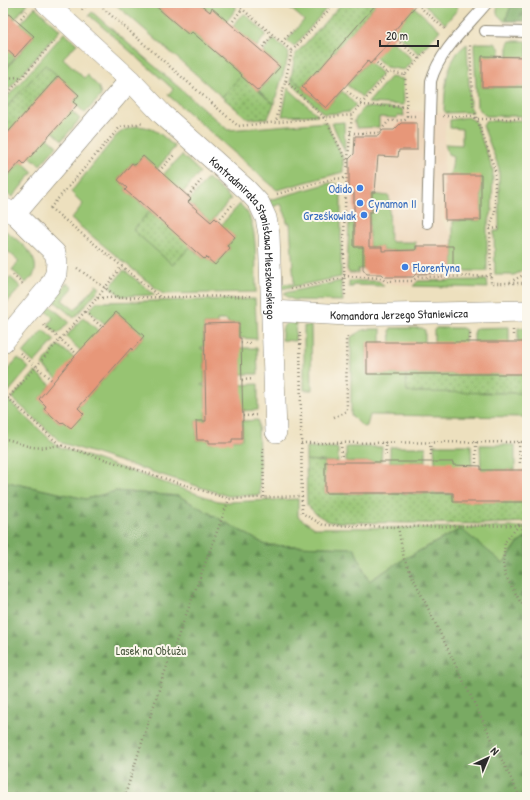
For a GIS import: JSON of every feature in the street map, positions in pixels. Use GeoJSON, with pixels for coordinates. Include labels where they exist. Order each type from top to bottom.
{"type":"FeatureCollection","features":[{"type":"Feature","properties":{"kind":"street","name":"Kontradmirała Stanisława Mieszkowskiego"},"geometry":{"type":"LineString","coordinates":[[46,3],[130,80],[162,114],[248,190],[259,203],[266,218],[270,234],[276,432]]}},
{"type":"Feature","properties":{"kind":"street"},"geometry":{"type":"LineString","coordinates":[[3,342],[48,287],[56,274],[58,262],[55,253],[9,211],[31,194],[130,80]]}},
{"type":"Feature","properties":{"kind":"street","name":"Komandora Jerzego Staniewicza"},"geometry":{"type":"LineString","coordinates":[[272,303],[300,312],[348,323],[527,311]]}},
{"type":"Feature","properties":{"kind":"lane"},"geometry":{"type":"LineString","coordinates":[[427,222],[431,81],[434,70],[442,55],[487,3]]}},
{"type":"Feature","properties":{"kind":"lane"},"geometry":{"type":"LineString","coordinates":[[485,31],[527,32]]}},
{"type":"Feature","properties":{"kind":"path"},"geometry":{"type":"LineString","coordinates":[[97,3],[238,126],[352,115]]}},
{"type":"Feature","properties":{"kind":"path"},"geometry":{"type":"LineString","coordinates":[[235,3],[292,51]]}},
{"type":"Feature","properties":{"kind":"path"},"geometry":{"type":"LineString","coordinates":[[276,122],[292,51],[335,3]]}},
{"type":"Feature","properties":{"kind":"path"},"geometry":{"type":"LineString","coordinates":[[420,7],[445,30]]}},
{"type":"Feature","properties":{"kind":"path"},"geometry":{"type":"LineString","coordinates":[[232,21],[242,10]]}},
{"type":"Feature","properties":{"kind":"path"},"geometry":{"type":"LineString","coordinates":[[470,23],[473,106],[495,170],[495,211],[490,229],[491,283],[527,283]]}},
{"type":"Feature","properties":{"kind":"path"},"geometry":{"type":"LineString","coordinates":[[282,42],[293,30]]}},
{"type":"Feature","properties":{"kind":"path"},"geometry":{"type":"LineString","coordinates":[[3,99],[59,35]]}},
{"type":"Feature","properties":{"kind":"path"},"geometry":{"type":"LineString","coordinates":[[263,47],[273,35]]}},
{"type":"Feature","properties":{"kind":"path"},"geometry":{"type":"LineString","coordinates":[[394,37],[419,59]]}},
{"type":"Feature","properties":{"kind":"path"},"geometry":{"type":"LineString","coordinates":[[334,417],[347,410],[346,339],[348,323],[344,277],[346,178],[352,115],[388,73],[374,60]]}},
{"type":"Feature","properties":{"kind":"path"},"geometry":{"type":"LineString","coordinates":[[350,133],[378,132],[389,121],[405,120],[407,116],[407,107],[405,75]]}},
{"type":"Feature","properties":{"kind":"path"},"geometry":{"type":"LineString","coordinates":[[3,78],[23,77]]}},
{"type":"Feature","properties":{"kind":"path"},"geometry":{"type":"LineString","coordinates":[[285,81],[325,118],[347,161]]}},
{"type":"Feature","properties":{"kind":"path"},"geometry":{"type":"LineString","coordinates":[[347,91],[361,104],[407,107]]}},
{"type":"Feature","properties":{"kind":"path"},"geometry":{"type":"LineString","coordinates":[[407,116],[472,116],[478,119],[527,118]]}},
{"type":"Feature","properties":{"kind":"path"},"geometry":{"type":"LineString","coordinates":[[50,208],[120,127],[146,123]]}},
{"type":"Feature","properties":{"kind":"path"},"geometry":{"type":"LineString","coordinates":[[159,171],[176,153]]}},
{"type":"Feature","properties":{"kind":"path"},"geometry":{"type":"LineString","coordinates":[[188,196],[203,178]]}},
{"type":"Feature","properties":{"kind":"path"},"geometry":{"type":"LineString","coordinates":[[218,221],[238,199],[250,210],[268,197],[332,179],[346,178]]}},
{"type":"Feature","properties":{"kind":"path"},"geometry":{"type":"LineString","coordinates":[[31,194],[160,297]]}},
{"type":"Feature","properties":{"kind":"path"},"geometry":{"type":"LineString","coordinates":[[490,229],[499,228]]}},
{"type":"Feature","properties":{"kind":"path"},"geometry":{"type":"LineString","coordinates":[[55,253],[118,298]]}},
{"type":"Feature","properties":{"kind":"path"},"geometry":{"type":"LineString","coordinates":[[8,398],[85,312],[122,266]]}},
{"type":"Feature","properties":{"kind":"path"},"geometry":{"type":"LineString","coordinates":[[510,282],[527,273]]}},
{"type":"Feature","properties":{"kind":"path"},"geometry":{"type":"LineString","coordinates":[[12,275],[26,287]]}},
{"type":"Feature","properties":{"kind":"path"},"geometry":{"type":"LineString","coordinates":[[97,298],[160,297],[272,303],[283,291],[344,277],[381,278],[385,281],[412,281],[418,277],[456,275],[490,276]]}},
{"type":"Feature","properties":{"kind":"path"},"geometry":{"type":"LineString","coordinates":[[28,312],[77,354]]}},
{"type":"Feature","properties":{"kind":"path"},"geometry":{"type":"LineString","coordinates":[[85,312],[101,326]]}},
{"type":"Feature","properties":{"kind":"path"},"geometry":{"type":"LineString","coordinates":[[300,312],[302,513],[323,525],[527,525]]}},
{"type":"Feature","properties":{"kind":"path"},"geometry":{"type":"LineString","coordinates":[[36,367],[53,381]]}},
{"type":"Feature","properties":{"kind":"path"},"geometry":{"type":"LineString","coordinates":[[242,380],[255,379]]}},
{"type":"Feature","properties":{"kind":"path"},"geometry":{"type":"LineString","coordinates":[[3,398],[8,398],[60,445],[229,499],[301,496]]}},
{"type":"Feature","properties":{"kind":"path"},"geometry":{"type":"LineString","coordinates":[[243,416],[262,415]]}},
{"type":"Feature","properties":{"kind":"path"},"geometry":{"type":"LineString","coordinates":[[3,439],[35,448],[60,445]]}},
{"type":"Feature","properties":{"kind":"path"},"geometry":{"type":"LineString","coordinates":[[385,442],[386,458]]}},
{"type":"Feature","properties":{"kind":"path"},"geometry":{"type":"LineString","coordinates":[[430,442],[431,458]]}},
{"type":"Feature","properties":{"kind":"path"},"geometry":{"type":"LineString","coordinates":[[476,442],[476,466]]}},
{"type":"Feature","properties":{"kind":"path"},"geometry":{"type":"LineString","coordinates":[[519,442],[520,465]]}},
{"type":"Feature","properties":{"kind":"path"},"geometry":{"type":"LineString","coordinates":[[301,443],[527,442]]}},
{"type":"Feature","properties":{"kind":"path"},"geometry":{"type":"LineString","coordinates":[[341,443],[342,457]]}},
{"type":"Feature","properties":{"kind":"path"},"geometry":{"type":"LineString","coordinates":[[126,797],[125,795],[164,674],[229,499]]}},
{"type":"Feature","properties":{"kind":"path"},"geometry":{"type":"LineString","coordinates":[[519,525],[527,540]]}},
{"type":"Feature","properties":{"kind":"path"},"geometry":{"type":"LineString","coordinates":[[519,525],[505,542],[503,563],[505,575],[521,603],[527,608]]}},
{"type":"Feature","properties":{"kind":"path"},"geometry":{"type":"LineString","coordinates":[[398,526],[404,559],[520,797]]}},
{"type":"Feature","properties":{"kind":"shaded area"},"geometry":{"type":"Polygon","coordinates":[[[364,107],[446,113],[450,115],[445,128],[442,220],[457,244],[456,287],[413,286],[344,278],[354,121],[364,107]]]}},
{"type":"Feature","properties":{"kind":"green space"},"geometry":{"type":"Polygon","coordinates":[[[3,3],[27,4],[15,19],[3,8],[3,3]]]}},
{"type":"Feature","properties":{"kind":"green space"},"geometry":{"type":"Polygon","coordinates":[[[114,3],[152,3],[189,35],[192,32],[242,75],[222,97],[114,3]]]}},
{"type":"Feature","properties":{"kind":"green space"},"geometry":{"type":"Polygon","coordinates":[[[199,3],[232,3],[236,9],[227,21],[212,9],[210,12],[199,3]]]}},
{"type":"Feature","properties":{"kind":"green space"},"geometry":{"type":"Polygon","coordinates":[[[284,3],[331,3],[294,47],[287,41],[304,20],[284,3]]]}},
{"type":"Feature","properties":{"kind":"green space"},"geometry":{"type":"Polygon","coordinates":[[[342,3],[377,3],[318,71],[317,70],[302,87],[291,78],[295,55],[342,3]]]}},
{"type":"Feature","properties":{"kind":"green space"},"geometry":{"type":"Polygon","coordinates":[[[423,3],[456,3],[457,10],[445,24],[423,3]]]}},
{"type":"Feature","properties":{"kind":"green space"},"geometry":{"type":"Polygon","coordinates":[[[501,3],[512,3],[506,19],[509,21],[504,21],[497,14],[497,8],[501,3]]]}},
{"type":"Feature","properties":{"kind":"green space"},"geometry":{"type":"Polygon","coordinates":[[[512,3],[527,3],[527,21],[509,21],[506,19],[512,3]]]}},
{"type":"Feature","properties":{"kind":"green space"},"geometry":{"type":"Polygon","coordinates":[[[35,7],[60,30],[3,96],[3,73],[34,36],[20,24],[35,7]]]}},
{"type":"Feature","properties":{"kind":"green space"},"geometry":{"type":"Polygon","coordinates":[[[414,7],[440,30],[419,54],[394,31],[414,7]]]}},
{"type":"Feature","properties":{"kind":"green space"},"geometry":{"type":"Polygon","coordinates":[[[92,12],[228,130],[326,122],[343,158],[343,172],[277,190],[168,95],[173,89],[89,15],[92,12]]]}},
{"type":"Feature","properties":{"kind":"green space"},"geometry":{"type":"Polygon","coordinates":[[[245,14],[266,34],[257,47],[233,26],[242,15],[245,14]]]}},
{"type":"Feature","properties":{"kind":"green space"},"geometry":{"type":"Polygon","coordinates":[[[64,33],[77,44],[63,58],[84,78],[87,75],[99,87],[101,96],[85,113],[73,102],[79,95],[45,65],[3,111],[3,102],[64,33]]]}},
{"type":"Feature","properties":{"kind":"green space"},"geometry":{"type":"Polygon","coordinates":[[[275,40],[289,54],[274,104],[259,91],[280,67],[263,52],[272,41],[275,40]]]}},
{"type":"Feature","properties":{"kind":"green space"},"geometry":{"type":"Polygon","coordinates":[[[391,40],[413,60],[404,70],[386,67],[373,55],[391,40]]]}},
{"type":"Feature","properties":{"kind":"green space"},"geometry":{"type":"Polygon","coordinates":[[[510,41],[527,41],[527,57],[508,57],[508,44],[510,41]]]}},
{"type":"Feature","properties":{"kind":"green space"},"geometry":{"type":"Polygon","coordinates":[[[495,43],[500,49],[500,56],[482,56],[482,87],[527,87],[527,116],[486,116],[477,107],[474,44],[495,43]]]}},
{"type":"Feature","properties":{"kind":"green space"},"geometry":{"type":"Polygon","coordinates":[[[467,44],[470,106],[473,112],[446,113],[444,110],[446,82],[452,61],[467,44]]]}},
{"type":"Feature","properties":{"kind":"green space"},"geometry":{"type":"Polygon","coordinates":[[[3,46],[15,57],[3,72],[3,46]]]}},
{"type":"Feature","properties":{"kind":"green space"},"geometry":{"type":"Polygon","coordinates":[[[368,61],[382,74],[362,97],[347,85],[368,61]]]}},
{"type":"Feature","properties":{"kind":"green space"},"geometry":{"type":"Polygon","coordinates":[[[45,65],[58,76],[3,138],[3,111],[45,65]]]}},
{"type":"Feature","properties":{"kind":"green space"},"geometry":{"type":"Polygon","coordinates":[[[241,76],[274,104],[268,118],[248,119],[222,97],[241,76]]]}},
{"type":"Feature","properties":{"kind":"green space"},"geometry":{"type":"Polygon","coordinates":[[[390,77],[403,79],[404,105],[368,103],[390,77]]]}},
{"type":"Feature","properties":{"kind":"green space"},"geometry":{"type":"Polygon","coordinates":[[[291,78],[326,108],[342,91],[355,104],[355,106],[349,112],[324,114],[290,82],[291,78]]]}},
{"type":"Feature","properties":{"kind":"green space"},"geometry":{"type":"Polygon","coordinates":[[[288,88],[318,115],[282,116],[288,88]]]}},
{"type":"Feature","properties":{"kind":"green space"},"geometry":{"type":"Polygon","coordinates":[[[364,107],[403,109],[404,116],[398,115],[397,118],[379,117],[379,127],[357,128],[354,121],[364,107]]]}},
{"type":"Feature","properties":{"kind":"green space"},"geometry":{"type":"Polygon","coordinates":[[[68,108],[80,119],[62,140],[50,129],[68,108]]]}},
{"type":"Feature","properties":{"kind":"green space"},"geometry":{"type":"Polygon","coordinates":[[[468,117],[475,121],[493,170],[492,211],[487,227],[487,271],[457,271],[457,269],[453,269],[453,221],[481,220],[481,176],[449,175],[452,168],[453,156],[448,154],[445,144],[462,145],[462,129],[450,128],[450,120],[468,117]]]}},
{"type":"Feature","properties":{"kind":"green space"},"geometry":{"type":"Polygon","coordinates":[[[527,120],[527,269],[514,275],[495,275],[494,231],[499,231],[499,168],[483,126],[486,121],[527,120]]]}},
{"type":"Feature","properties":{"kind":"green space"},"geometry":{"type":"Polygon","coordinates":[[[344,122],[345,152],[332,123],[344,122]]]}},
{"type":"Feature","properties":{"kind":"green space"},"geometry":{"type":"Polygon","coordinates":[[[137,126],[154,130],[175,147],[157,169],[143,156],[135,165],[132,163],[118,180],[127,188],[125,190],[150,211],[133,230],[173,265],[190,247],[204,259],[206,257],[215,265],[230,248],[227,246],[235,237],[221,225],[240,204],[248,214],[254,233],[256,253],[256,292],[163,294],[71,219],[83,204],[71,192],[116,136],[124,130],[137,126]]]}},
{"type":"Feature","properties":{"kind":"green space"},"geometry":{"type":"Polygon","coordinates":[[[44,135],[57,146],[40,165],[27,154],[44,135]]]}},
{"type":"Feature","properties":{"kind":"green space"},"geometry":{"type":"Polygon","coordinates":[[[182,155],[200,172],[180,196],[160,178],[182,155]]]}},
{"type":"Feature","properties":{"kind":"green space"},"geometry":{"type":"Polygon","coordinates":[[[21,161],[33,172],[12,197],[3,191],[3,168],[10,174],[21,161]]]}},
{"type":"Feature","properties":{"kind":"green space"},"geometry":{"type":"Polygon","coordinates":[[[208,178],[231,199],[211,222],[188,202],[208,178]]]}},
{"type":"Feature","properties":{"kind":"green space"},"geometry":{"type":"Polygon","coordinates":[[[330,183],[341,185],[341,277],[281,289],[280,284],[294,284],[290,223],[287,223],[281,204],[272,207],[269,200],[330,183]]]}},
{"type":"Feature","properties":{"kind":"green space"},"geometry":{"type":"Polygon","coordinates":[[[372,194],[389,196],[390,240],[392,242],[415,242],[416,250],[382,251],[382,247],[369,247],[369,212],[372,212],[372,194]]]}},
{"type":"Feature","properties":{"kind":"green space"},"geometry":{"type":"Polygon","coordinates":[[[150,211],[191,246],[173,265],[133,230],[150,211]]]}},
{"type":"Feature","properties":{"kind":"green space"},"geometry":{"type":"Polygon","coordinates":[[[349,222],[354,223],[354,247],[363,247],[363,269],[358,269],[358,273],[349,273],[347,269],[349,222]]]}},
{"type":"Feature","properties":{"kind":"green space"},"geometry":{"type":"Polygon","coordinates":[[[3,229],[27,249],[35,262],[33,276],[26,283],[12,270],[19,261],[3,247],[3,229]]]}},
{"type":"Feature","properties":{"kind":"green space"},"geometry":{"type":"Polygon","coordinates":[[[124,270],[155,295],[121,296],[110,287],[124,270]]]}},
{"type":"Feature","properties":{"kind":"green space"},"geometry":{"type":"Polygon","coordinates":[[[10,277],[21,287],[3,307],[3,286],[10,277]]]}},
{"type":"Feature","properties":{"kind":"green space"},"geometry":{"type":"Polygon","coordinates":[[[487,280],[488,288],[413,286],[418,281],[487,280]]]}},
{"type":"Feature","properties":{"kind":"green space"},"geometry":{"type":"Polygon","coordinates":[[[341,281],[343,301],[294,300],[287,297],[284,293],[341,281]]]}},
{"type":"Feature","properties":{"kind":"green space"},"geometry":{"type":"Polygon","coordinates":[[[349,281],[379,281],[384,286],[353,285],[353,287],[349,287],[349,281]]]}},
{"type":"Feature","properties":{"kind":"green space"},"geometry":{"type":"Polygon","coordinates":[[[67,283],[73,288],[62,300],[75,310],[96,285],[100,288],[74,318],[52,299],[67,283]]]}},
{"type":"Feature","properties":{"kind":"green space"},"geometry":{"type":"Polygon","coordinates":[[[255,299],[257,339],[239,338],[239,323],[228,323],[227,320],[217,320],[217,324],[204,324],[204,347],[201,347],[201,349],[204,349],[205,384],[201,385],[205,386],[206,421],[196,421],[197,440],[209,440],[209,443],[242,439],[242,421],[258,420],[260,495],[228,496],[62,443],[12,398],[35,372],[51,385],[39,399],[46,406],[44,409],[61,424],[78,408],[131,348],[133,350],[144,336],[116,312],[105,324],[89,310],[97,302],[255,299]]]}},
{"type":"Feature","properties":{"kind":"green space"},"geometry":{"type":"Polygon","coordinates":[[[49,305],[69,322],[58,334],[48,325],[53,318],[45,310],[49,305]]]}},
{"type":"Feature","properties":{"kind":"green space"},"geometry":{"type":"Polygon","coordinates":[[[83,317],[102,334],[84,354],[66,337],[83,317]]]}},
{"type":"Feature","properties":{"kind":"green space"},"geometry":{"type":"Polygon","coordinates":[[[292,320],[296,320],[295,341],[282,340],[284,326],[292,320]]]}},
{"type":"Feature","properties":{"kind":"green space"},"geometry":{"type":"Polygon","coordinates":[[[304,326],[311,326],[312,390],[304,390],[304,326]]]}},
{"type":"Feature","properties":{"kind":"green space"},"geometry":{"type":"Polygon","coordinates":[[[509,327],[509,342],[474,342],[474,330],[476,328],[509,327]]]}},
{"type":"Feature","properties":{"kind":"green space"},"geometry":{"type":"Polygon","coordinates":[[[391,328],[422,328],[425,330],[425,342],[391,343],[391,328]]]}},
{"type":"Feature","properties":{"kind":"green space"},"geometry":{"type":"Polygon","coordinates":[[[436,328],[462,328],[466,330],[465,343],[434,343],[434,330],[436,328]]]}},
{"type":"Feature","properties":{"kind":"green space"},"geometry":{"type":"Polygon","coordinates":[[[518,328],[527,328],[527,342],[518,342],[518,328]]]}},
{"type":"Feature","properties":{"kind":"green space"},"geometry":{"type":"Polygon","coordinates":[[[381,329],[381,342],[367,343],[367,374],[406,374],[407,392],[527,393],[527,417],[370,415],[367,426],[363,427],[351,415],[351,337],[363,330],[381,329]]]}},
{"type":"Feature","properties":{"kind":"green space"},"geometry":{"type":"Polygon","coordinates":[[[43,330],[55,340],[34,363],[23,353],[43,330]]]}},
{"type":"Feature","properties":{"kind":"green space"},"geometry":{"type":"Polygon","coordinates":[[[58,345],[78,361],[60,381],[42,365],[58,345]]]}},
{"type":"Feature","properties":{"kind":"green space"},"geometry":{"type":"Polygon","coordinates":[[[237,348],[257,348],[258,374],[237,374],[237,348]]]}},
{"type":"Feature","properties":{"kind":"green space"},"geometry":{"type":"Polygon","coordinates":[[[18,358],[29,368],[7,394],[3,394],[3,375],[18,358]]]}},
{"type":"Feature","properties":{"kind":"green space"},"geometry":{"type":"Polygon","coordinates":[[[406,374],[527,374],[527,393],[407,392],[406,374]]]}},
{"type":"Feature","properties":{"kind":"green space"},"geometry":{"type":"Polygon","coordinates":[[[258,384],[258,410],[238,411],[238,385],[258,384]]]}},
{"type":"Feature","properties":{"kind":"green space"},"geometry":{"type":"Polygon","coordinates":[[[7,399],[57,446],[218,501],[227,502],[298,499],[298,517],[315,528],[527,527],[527,537],[518,543],[503,563],[460,529],[404,559],[369,581],[354,548],[266,545],[179,496],[116,491],[86,499],[3,481],[3,400],[7,399]]]}},
{"type":"Feature","properties":{"kind":"green space"},"geometry":{"type":"Polygon","coordinates":[[[434,445],[471,445],[472,471],[435,462],[434,445]]]}},
{"type":"Feature","properties":{"kind":"green space"},"geometry":{"type":"Polygon","coordinates":[[[480,445],[515,445],[515,470],[481,470],[480,445]]]}},
{"type":"Feature","properties":{"kind":"green space"},"geometry":{"type":"Polygon","coordinates":[[[306,447],[337,448],[338,462],[306,460],[306,447]]]}},
{"type":"Feature","properties":{"kind":"green space"},"geometry":{"type":"Polygon","coordinates":[[[346,447],[382,447],[381,462],[346,462],[346,447]]]}},
{"type":"Feature","properties":{"kind":"green space"},"geometry":{"type":"Polygon","coordinates":[[[390,447],[426,447],[426,462],[390,462],[390,447]]]}},
{"type":"Feature","properties":{"kind":"green space"},"geometry":{"type":"Polygon","coordinates":[[[306,460],[325,462],[325,493],[453,494],[453,502],[527,502],[527,522],[484,524],[329,522],[316,514],[307,505],[306,460]]]}},
{"type":"Feature","properties":{"kind":"green space","name":"Lasek na Obłużu"},"geometry":{"type":"Polygon","coordinates":[[[3,481],[86,499],[116,491],[179,496],[266,545],[354,548],[369,581],[404,559],[461,529],[503,563],[518,543],[527,537],[527,797],[3,797],[3,481]]]}},
{"type":"Feature","properties":{"kind":"building"},"geometry":{"type":"Polygon","coordinates":[[[152,3],[199,3],[210,12],[212,8],[280,67],[258,91],[241,76],[242,75],[192,32],[189,35],[152,3]]]}},
{"type":"Feature","properties":{"kind":"building"},"geometry":{"type":"Polygon","coordinates":[[[377,3],[418,3],[394,31],[397,34],[370,64],[368,61],[326,108],[302,87],[317,70],[318,71],[377,3]]]}},
{"type":"Feature","properties":{"kind":"building"},"geometry":{"type":"Polygon","coordinates":[[[3,9],[34,36],[15,57],[3,46],[3,9]]]}},
{"type":"Feature","properties":{"kind":"building"},"geometry":{"type":"Polygon","coordinates":[[[482,56],[527,57],[527,87],[482,87],[482,56]]]}},
{"type":"Feature","properties":{"kind":"building"},"geometry":{"type":"Polygon","coordinates":[[[58,76],[79,95],[73,102],[77,105],[24,164],[21,161],[3,181],[3,138],[58,76]]]}},
{"type":"Feature","properties":{"kind":"building"},"geometry":{"type":"Polygon","coordinates":[[[401,123],[417,123],[417,150],[399,150],[398,157],[378,156],[375,192],[372,192],[372,212],[369,212],[369,247],[382,247],[382,251],[416,250],[416,246],[453,246],[453,273],[416,274],[413,277],[385,277],[382,274],[367,274],[363,269],[363,247],[354,247],[354,193],[349,187],[349,159],[354,154],[355,136],[378,136],[383,130],[394,130],[401,123]]]}},
{"type":"Feature","properties":{"kind":"building"},"geometry":{"type":"Polygon","coordinates":[[[143,156],[191,199],[188,202],[211,222],[215,218],[235,237],[227,246],[230,248],[215,265],[206,257],[204,259],[125,190],[127,188],[118,180],[132,163],[135,165],[143,156]]]}},
{"type":"Feature","properties":{"kind":"building"},"geometry":{"type":"Polygon","coordinates":[[[444,175],[481,175],[481,220],[445,220],[444,175]]]}},
{"type":"Feature","properties":{"kind":"building"},"geometry":{"type":"Polygon","coordinates":[[[116,312],[144,336],[132,350],[131,348],[78,408],[84,414],[71,428],[63,422],[61,424],[44,409],[46,406],[39,399],[73,358],[116,312]]]}},
{"type":"Feature","properties":{"kind":"building"},"geometry":{"type":"Polygon","coordinates":[[[239,323],[239,338],[241,338],[242,439],[232,439],[232,443],[209,443],[209,440],[197,440],[196,421],[206,421],[204,324],[239,323]]]}},
{"type":"Feature","properties":{"kind":"building"},"geometry":{"type":"Polygon","coordinates":[[[367,342],[527,342],[527,374],[367,374],[367,342]]]}},
{"type":"Feature","properties":{"kind":"building"},"geometry":{"type":"Polygon","coordinates":[[[325,462],[453,462],[453,465],[481,466],[481,470],[527,470],[527,502],[453,502],[453,493],[325,493],[325,462]]]}},
{"type":"Feature","properties":{"kind":"place","name":"Odido"},"geometry":{"type":"Point","coordinates":[360,188]}},
{"type":"Feature","properties":{"kind":"place","name":"Cynamon II"},"geometry":{"type":"Point","coordinates":[360,203]}},
{"type":"Feature","properties":{"kind":"place","name":"Grześkowiak"},"geometry":{"type":"Point","coordinates":[364,215]}},
{"type":"Feature","properties":{"kind":"place","name":"Florentyna"},"geometry":{"type":"Point","coordinates":[405,267]}}]}
